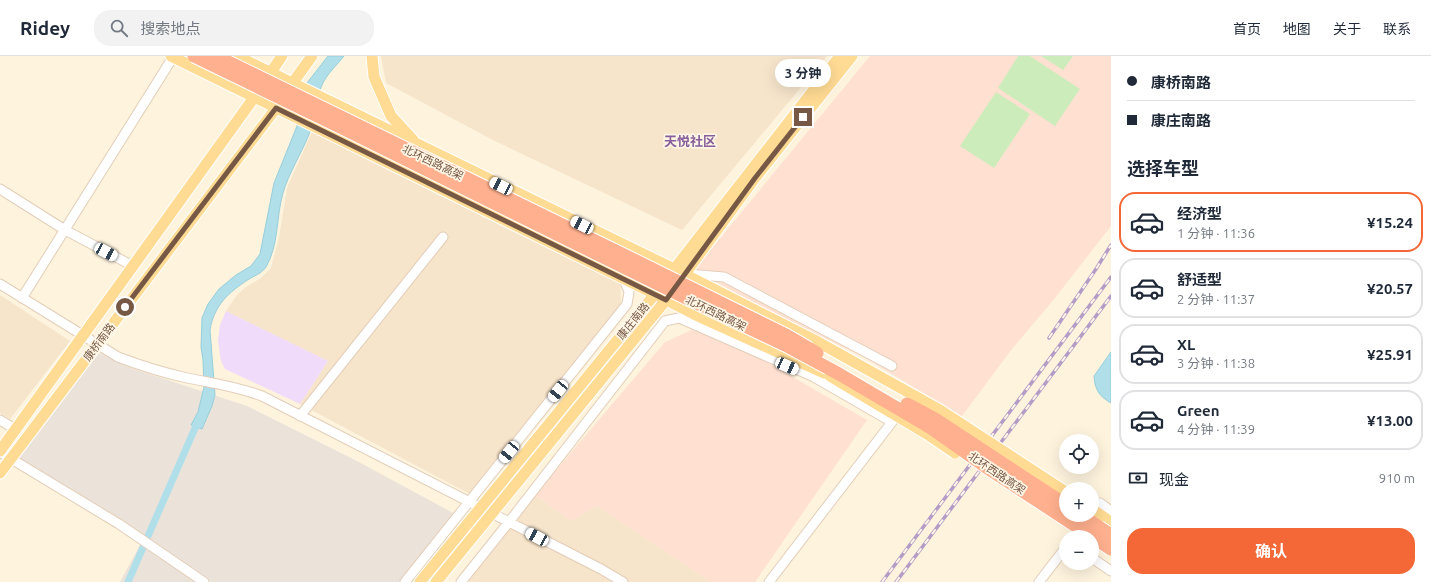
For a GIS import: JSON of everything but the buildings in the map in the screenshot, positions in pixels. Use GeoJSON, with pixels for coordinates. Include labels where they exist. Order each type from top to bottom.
{"type":"FeatureCollection","features":[{"type":"Feature","properties":{"kind":"highway","name":"北环西路高架"},"geometry":{"type":"LineString","coordinates":[[194,56],[788,347],[839,374],[931,428],[986,467],[1111,549]]}},
{"type":"Feature","properties":{"kind":"highway","name":"北环西路高架"},"geometry":{"type":"LineString","coordinates":[[216,56],[786,335],[935,420],[1059,500]]}},
{"type":"Feature","properties":{"kind":"highway"},"geometry":{"type":"LineString","coordinates":[[1092,522],[1111,535]]}},
{"type":"Feature","properties":{"kind":"main road"},"geometry":{"type":"LineString","coordinates":[[172,56],[700,317],[824,373],[927,434],[1071,530]]}},
{"type":"Feature","properties":{"kind":"main road"},"geometry":{"type":"LineString","coordinates":[[237,56],[679,271],[818,342],[940,410],[1059,487]]}},
{"type":"Feature","properties":{"kind":"main road","name":"康桥南路"},"geometry":{"type":"LineString","coordinates":[[0,451],[255,97],[282,56]]}},
{"type":"Feature","properties":{"kind":"main road","name":"康桥南路"},"geometry":{"type":"LineString","coordinates":[[0,473],[97,345],[281,110],[297,85],[312,56]]}},
{"type":"Feature","properties":{"kind":"main road"},"geometry":{"type":"LineString","coordinates":[[372,56],[374,76],[391,116],[418,145]]}},
{"type":"Feature","properties":{"kind":"main road","name":"康庄南路"},"geometry":{"type":"LineString","coordinates":[[436,582],[666,300],[679,271],[840,56]]}},
{"type":"Feature","properties":{"kind":"main road","name":"康庄南路"},"geometry":{"type":"LineString","coordinates":[[420,582],[655,294],[679,271],[852,56]]}},
{"type":"Feature","properties":{"kind":"main road"},"geometry":{"type":"LineString","coordinates":[[1099,548],[1111,556]]}},
{"type":"Feature","properties":{"kind":"street"},"geometry":{"type":"LineString","coordinates":[[22,298],[172,56]]}},
{"type":"Feature","properties":{"kind":"street"},"geometry":{"type":"LineString","coordinates":[[0,188],[65,230],[133,266]]}},
{"type":"Feature","properties":{"kind":"street"},"geometry":{"type":"LineString","coordinates":[[300,416],[443,237]]}},
{"type":"Feature","properties":{"kind":"street"},"geometry":{"type":"LineString","coordinates":[[679,271],[724,277],[892,366]]}},
{"type":"Feature","properties":{"kind":"street"},"geometry":{"type":"LineString","coordinates":[[405,582],[627,304],[629,292],[624,279]]}},
{"type":"Feature","properties":{"kind":"street"},"geometry":{"type":"LineString","coordinates":[[0,284],[118,357],[138,365],[183,377],[215,383],[262,396],[601,569],[623,582]]}},
{"type":"Feature","properties":{"kind":"street"},"geometry":{"type":"LineString","coordinates":[[461,582],[665,321],[666,300]]}},
{"type":"Feature","properties":{"kind":"street"},"geometry":{"type":"LineString","coordinates":[[665,321],[679,318],[792,368],[814,378],[892,422],[769,582]]}},
{"type":"Feature","properties":{"kind":"street"},"geometry":{"type":"LineString","coordinates":[[0,420],[15,429]]}},
{"type":"Feature","properties":{"kind":"street"},"geometry":{"type":"LineString","coordinates":[[0,451],[119,524],[204,582]]}},
{"type":"Feature","properties":{"kind":"street"},"geometry":{"type":"LineString","coordinates":[[1083,530],[1101,515]]}},
{"type":"Feature","properties":{"kind":"street"},"geometry":{"type":"LineString","coordinates":[[1039,582],[1059,556]]}},
{"type":"Feature","properties":{"kind":"street"},"geometry":{"type":"LineString","coordinates":[[1099,563],[1111,571]]}},
{"type":"Feature","properties":{"kind":"shaded area"},"geometry":{"type":"Polygon","coordinates":[[[381,56],[827,56],[682,230],[493,140],[386,83],[381,56]]]}},
{"type":"Feature","properties":{"kind":"shaded area"},"geometry":{"type":"Polygon","coordinates":[[[870,56],[1111,56],[1111,226],[1055,298],[1012,349],[962,416],[865,358],[760,306],[694,270],[870,56]]]}},
{"type":"Feature","properties":{"kind":"shaded area"},"geometry":{"type":"Polygon","coordinates":[[[312,132],[620,281],[621,304],[470,494],[300,404],[328,361],[226,311],[237,295],[246,287],[261,278],[271,268],[279,238],[287,188],[312,132]]]}},
{"type":"Feature","properties":{"kind":"shaded area"},"geometry":{"type":"Polygon","coordinates":[[[0,295],[70,341],[10,419],[0,413],[0,295]]]}},
{"type":"Feature","properties":{"kind":"shaded area"},"geometry":{"type":"Polygon","coordinates":[[[226,311],[328,361],[300,404],[225,369],[221,361],[218,341],[220,325],[226,311]]]}},
{"type":"Feature","properties":{"kind":"shaded area"},"geometry":{"type":"Polygon","coordinates":[[[694,329],[767,362],[867,420],[755,582],[711,582],[597,506],[571,521],[535,495],[665,342],[694,329]]]}},
{"type":"Feature","properties":{"kind":"shaded area"},"geometry":{"type":"Polygon","coordinates":[[[97,352],[134,369],[247,406],[355,460],[455,514],[400,582],[211,582],[122,522],[16,458],[97,352]]]}},
{"type":"Feature","properties":{"kind":"shaded area"},"geometry":{"type":"Polygon","coordinates":[[[535,495],[571,521],[597,506],[711,582],[466,582],[535,495]]]}},
{"type":"Feature","properties":{"kind":"shaded area"},"geometry":{"type":"Polygon","coordinates":[[[141,543],[196,582],[120,582],[141,543]]]}},
{"type":"Feature","properties":{"kind":"green space"},"geometry":{"type":"Polygon","coordinates":[[[1018,56],[1030,56],[1080,89],[1055,126],[998,88],[1018,56]]]}},
{"type":"Feature","properties":{"kind":"green space"},"geometry":{"type":"Polygon","coordinates":[[[1041,56],[1073,56],[1063,70],[1041,56]]]}},
{"type":"Feature","properties":{"kind":"green space"},"geometry":{"type":"Polygon","coordinates":[[[996,92],[1030,114],[994,168],[960,146],[996,92]]]}},
{"type":"Feature","properties":{"kind":"water"},"geometry":{"type":"Polygon","coordinates":[[[328,56],[344,56],[326,78],[320,91],[310,132],[283,193],[273,250],[270,258],[263,271],[249,279],[229,294],[219,306],[212,321],[210,330],[215,395],[202,429],[191,425],[198,412],[204,387],[201,347],[202,318],[208,304],[219,289],[236,275],[251,266],[260,254],[274,183],[297,126],[307,83],[328,56]]]}},
{"type":"Feature","properties":{"kind":"water"},"geometry":{"type":"Polygon","coordinates":[[[1111,352],[1111,403],[1103,398],[1098,392],[1095,385],[1094,376],[1111,352]]]}},
{"type":"Feature","properties":{"kind":"waterway"},"geometry":{"type":"LineString","coordinates":[[128,582],[199,419]]}},
{"type":"Feature","properties":{"kind":"railway"},"geometry":{"type":"LineString","coordinates":[[1049,338],[1111,245]]}},
{"type":"Feature","properties":{"kind":"railway"},"geometry":{"type":"LineString","coordinates":[[882,582],[1111,277]]}},
{"type":"Feature","properties":{"kind":"railway"},"geometry":{"type":"LineString","coordinates":[[896,582],[1111,296]]}},
{"type":"Feature","properties":{"kind":"district","name":"天悦社区"},"geometry":{"type":"Point","coordinates":[690,141]}},
{"type":"Feature","properties":{"kind":"route"},"geometry":{"type":"LineString","coordinates":[[125,307],[276,108],[666,300],[755,178],[803,117]]}}]}
